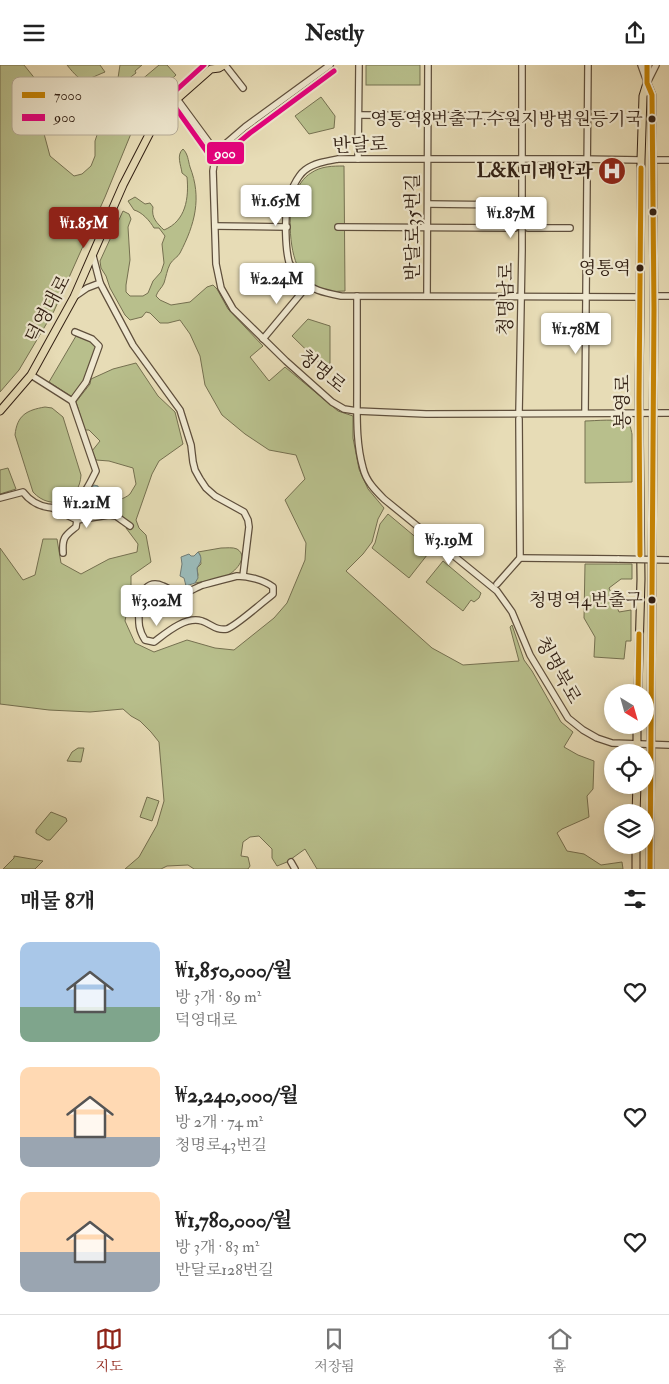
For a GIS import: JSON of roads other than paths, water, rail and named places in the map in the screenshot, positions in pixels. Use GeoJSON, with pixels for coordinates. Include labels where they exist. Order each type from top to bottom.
{"type":"FeatureCollection","features":[{"type":"Feature","properties":{"kind":"main road","name":"덕영대로"},"geometry":{"type":"LineString","coordinates":[[178,98],[212,67],[219,69],[224,65]]}},
{"type":"Feature","properties":{"kind":"main road","name":"봉영로"},"geometry":{"type":"LineString","coordinates":[[638,684],[641,161],[643,96],[647,83],[648,65]]}},
{"type":"Feature","properties":{"kind":"main road","name":"봉영로"},"geometry":{"type":"LineString","coordinates":[[647,83],[652,95],[654,296],[650,744]]}},
{"type":"Feature","properties":{"kind":"main road","name":"덕영대로"},"geometry":{"type":"LineString","coordinates":[[0,411],[31,375],[74,297],[123,185],[148,135]]}},
{"type":"Feature","properties":{"kind":"main road","name":"봉영로"},"geometry":{"type":"LineString","coordinates":[[650,794],[650,869]]}},
{"type":"Feature","properties":{"kind":"main road"},"geometry":{"type":"LineString","coordinates":[[636,854],[636,869]]}},
{"type":"Feature","properties":{"kind":"street"},"geometry":{"type":"LineString","coordinates":[[224,65],[243,88]]}},
{"type":"Feature","properties":{"kind":"street"},"geometry":{"type":"LineString","coordinates":[[178,100],[216,152],[245,127],[330,65]]}},
{"type":"Feature","properties":{"kind":"street"},"geometry":{"type":"LineString","coordinates":[[358,159],[359,65]]}},
{"type":"Feature","properties":{"kind":"street","name":"반달로35번길"},"geometry":{"type":"LineString","coordinates":[[427,296],[428,65]]}},
{"type":"Feature","properties":{"kind":"street","name":"청명남로"},"geometry":{"type":"LineString","coordinates":[[520,558],[519,415],[522,65]]}},
{"type":"Feature","properties":{"kind":"street"},"geometry":{"type":"LineString","coordinates":[[585,413],[588,65]]}},
{"type":"Feature","properties":{"kind":"street"},"geometry":{"type":"LineString","coordinates":[[641,65],[647,83]]}},
{"type":"Feature","properties":{"kind":"street"},"geometry":{"type":"LineString","coordinates":[[647,83],[656,65]]}},
{"type":"Feature","properties":{"kind":"street"},"geometry":{"type":"LineString","coordinates":[[359,115],[522,116]]}},
{"type":"Feature","properties":{"kind":"street","name":"청명로"},"geometry":{"type":"LineString","coordinates":[[216,152],[213,171],[216,265],[220,288],[233,309],[262,339],[332,401],[344,409],[426,414],[669,413]]}},
{"type":"Feature","properties":{"kind":"street","name":"반달로"},"geometry":{"type":"LineString","coordinates":[[640,297],[341,296],[325,293],[308,285],[300,278],[290,263],[286,246],[288,202],[294,184],[305,170],[321,162],[338,159],[587,159],[641,161]]}},
{"type":"Feature","properties":{"kind":"street"},"geometry":{"type":"LineString","coordinates":[[652,160],[669,160]]}},
{"type":"Feature","properties":{"kind":"street"},"geometry":{"type":"LineString","coordinates":[[428,205],[521,205]]}},
{"type":"Feature","properties":{"kind":"street"},"geometry":{"type":"LineString","coordinates":[[215,227],[287,227]]}},
{"type":"Feature","properties":{"kind":"street"},"geometry":{"type":"LineString","coordinates":[[338,227],[515,228]]}},
{"type":"Feature","properties":{"kind":"street"},"geometry":{"type":"LineString","coordinates":[[528,228],[570,228]]}},
{"type":"Feature","properties":{"kind":"street"},"geometry":{"type":"LineString","coordinates":[[93,255],[100,283],[133,345],[180,410],[193,462],[200,479],[214,496],[244,512],[248,520],[243,576]]}},
{"type":"Feature","properties":{"kind":"street"},"geometry":{"type":"LineString","coordinates":[[74,297],[87,288],[100,283]]}},
{"type":"Feature","properties":{"kind":"street"},"geometry":{"type":"LineString","coordinates":[[262,339],[308,285]]}},
{"type":"Feature","properties":{"kind":"street","name":"청명북로"},"geometry":{"type":"LineString","coordinates":[[357,296],[356,339],[359,446],[363,469],[369,482],[384,499],[497,591],[512,612],[530,655],[568,717],[596,738],[616,744]]}},
{"type":"Feature","properties":{"kind":"street"},"geometry":{"type":"LineString","coordinates":[[654,296],[669,296]]}},
{"type":"Feature","properties":{"kind":"street"},"geometry":{"type":"LineString","coordinates":[[72,401],[86,382],[99,346],[92,339],[75,332]]}},
{"type":"Feature","properties":{"kind":"street"},"geometry":{"type":"LineString","coordinates":[[31,375],[72,401],[96,471],[85,491],[76,501],[54,509]]}},
{"type":"Feature","properties":{"kind":"street"},"geometry":{"type":"LineString","coordinates":[[0,498],[23,492],[28,499],[35,503],[54,509],[77,520],[109,515],[116,516],[130,526]]}},
{"type":"Feature","properties":{"kind":"street"},"geometry":{"type":"LineString","coordinates":[[63,553],[62,542],[65,535],[76,527],[77,520]]}},
{"type":"Feature","properties":{"kind":"street"},"geometry":{"type":"LineString","coordinates":[[497,584],[520,558],[669,560]]}},
{"type":"Feature","properties":{"kind":"street"},"geometry":{"type":"LineString","coordinates":[[243,576],[268,583],[273,587],[273,594],[232,627],[219,629],[201,621],[192,620],[171,630],[154,642],[145,640],[139,631],[139,597],[143,590],[148,587],[154,584],[162,585],[172,591],[184,593],[210,583],[243,576]]}},
{"type":"Feature","properties":{"kind":"street","name":"청명북로"},"geometry":{"type":"LineString","coordinates":[[654,745],[669,745]]}},
{"type":"Feature","properties":{"kind":"street"},"geometry":{"type":"LineString","coordinates":[[291,862],[295,869]]}},
{"type":"Feature","properties":{"kind":"water"},"geometry":{"type":"Polygon","coordinates":[[[94,485],[98,486],[100,500],[83,502],[83,498],[94,485]]]}},
{"type":"Feature","properties":{"kind":"water"},"geometry":{"type":"Polygon","coordinates":[[[198,552],[201,558],[197,568],[198,578],[195,583],[186,586],[184,578],[180,576],[181,557],[189,554],[194,556],[198,552]]]}},
{"type":"Feature","properties":{"kind":"place","name":"영통역8번출구.수원지방법원등기국"},"geometry":{"type":"Point","coordinates":[652,119]}},
{"type":"Feature","properties":{"kind":"place","name":"L&K미래안과"},"geometry":{"type":"Point","coordinates":[612,171]}},
{"type":"Feature","properties":{"kind":"place","name":"영통역"},"geometry":{"type":"Point","coordinates":[640,268]}},
{"type":"Feature","properties":{"kind":"place","name":"청명역4번출구"},"geometry":{"type":"Point","coordinates":[652,600]}}]}
